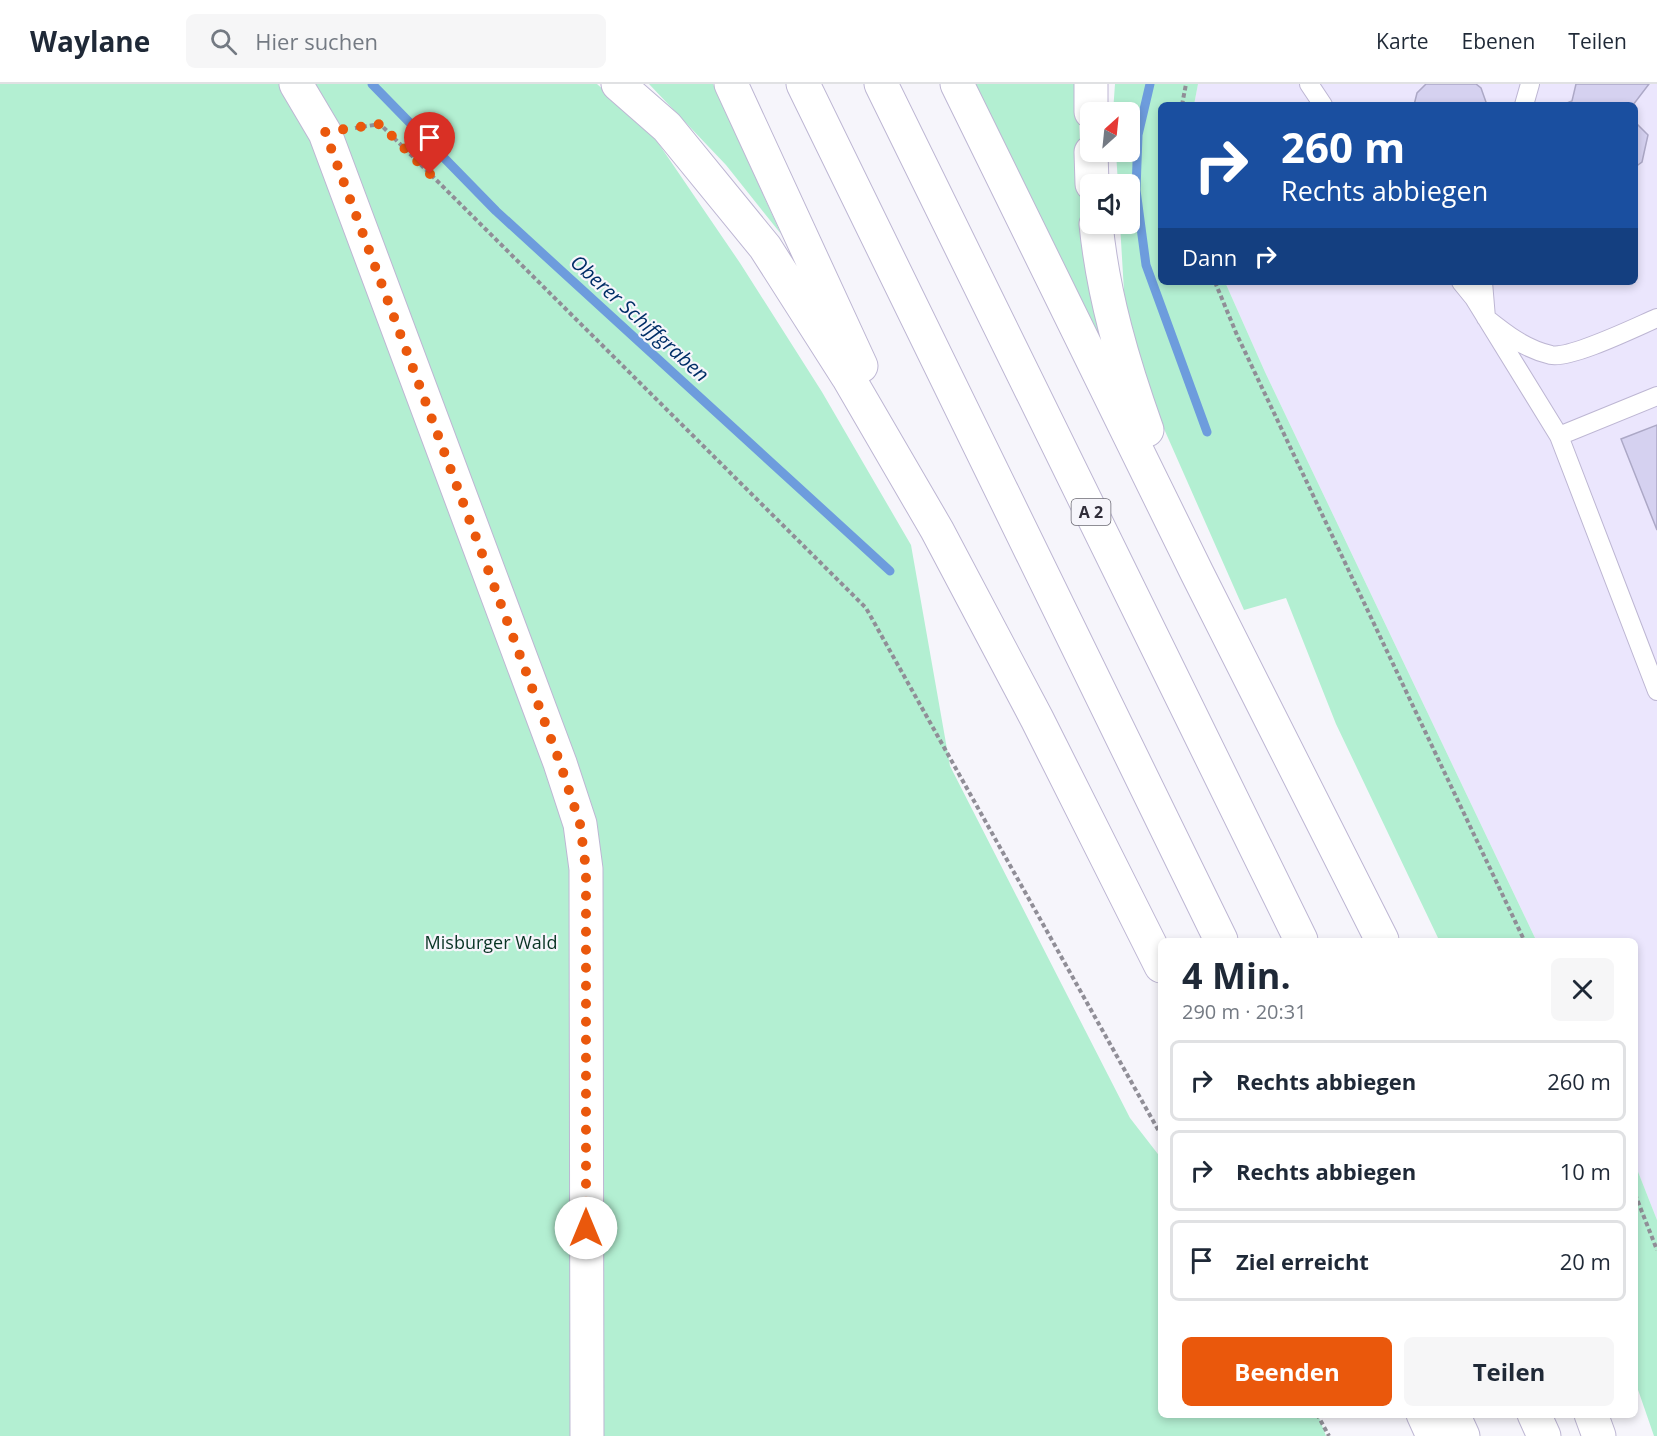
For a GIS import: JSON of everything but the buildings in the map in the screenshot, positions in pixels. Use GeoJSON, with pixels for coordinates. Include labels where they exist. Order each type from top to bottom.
{"type":"FeatureCollection","features":[{"type":"Feature","properties":{"kind":"main road"},"geometry":{"type":"LineString","coordinates":[[296,84],[325,132],[556,752],[580,824],[586,869],[587,1436]]}},
{"type":"Feature","properties":{"kind":"main road"},"geometry":{"type":"LineString","coordinates":[[618,84],[667,127],[765,247],[848,377],[937,530],[1037,719],[1158,960]]}},
{"type":"Feature","properties":{"kind":"main road"},"geometry":{"type":"LineString","coordinates":[[731,84],[937,530]]}},
{"type":"Feature","properties":{"kind":"main road"},"geometry":{"type":"LineString","coordinates":[[803,84],[1220,938]]}},
{"type":"Feature","properties":{"kind":"main road","name":"A 2"},"geometry":{"type":"LineString","coordinates":[[881,84],[1300,938]]}},
{"type":"Feature","properties":{"kind":"main road"},"geometry":{"type":"LineString","coordinates":[[957,84],[1197,573],[1381,938]]}},
{"type":"Feature","properties":{"kind":"main road"},"geometry":{"type":"LineString","coordinates":[[1091,84],[1091,102]]}},
{"type":"Feature","properties":{"kind":"main road"},"geometry":{"type":"LineString","coordinates":[[1097,234],[1100,267],[1123,362],[1197,573]]}},
{"type":"Feature","properties":{"kind":"main road"},"geometry":{"type":"LineString","coordinates":[[1425,1418],[1433,1436]]}},
{"type":"Feature","properties":{"kind":"main road"},"geometry":{"type":"LineString","coordinates":[[1455,1418],[1463,1436]]}},
{"type":"Feature","properties":{"kind":"main road"},"geometry":{"type":"LineString","coordinates":[[1536,1418],[1544,1436]]}},
{"type":"Feature","properties":{"kind":"main road"},"geometry":{"type":"LineString","coordinates":[[1592,1418],[1599,1436]]}},
{"type":"Feature","properties":{"kind":"lane"},"geometry":{"type":"LineString","coordinates":[[1309,84],[1321,102]]}},
{"type":"Feature","properties":{"kind":"lane"},"geometry":{"type":"LineString","coordinates":[[1525,102],[1530,84]]}},
{"type":"Feature","properties":{"kind":"lane"},"geometry":{"type":"LineString","coordinates":[[1463,285],[1559,436],[1657,691]]}},
{"type":"Feature","properties":{"kind":"lane"},"geometry":{"type":"LineString","coordinates":[[1483,285],[1486,318],[1516,341],[1553,356],[1589,347],[1657,318]]}},
{"type":"Feature","properties":{"kind":"lane"},"geometry":{"type":"LineString","coordinates":[[1559,436],[1657,396]]}},
{"type":"Feature","properties":{"kind":"path"},"geometry":{"type":"LineString","coordinates":[[1183,102],[1186,84]]}},
{"type":"Feature","properties":{"kind":"path"},"geometry":{"type":"LineString","coordinates":[[325,132],[380,124],[866,608],[1158,1130]]}},
{"type":"Feature","properties":{"kind":"path"},"geometry":{"type":"LineString","coordinates":[[1216,285],[1237,335],[1523,938]]}},
{"type":"Feature","properties":{"kind":"path"},"geometry":{"type":"LineString","coordinates":[[1638,1202],[1657,1250]]}},
{"type":"Feature","properties":{"kind":"path"},"geometry":{"type":"LineString","coordinates":[[1319,1418],[1329,1436]]}},
{"type":"Feature","properties":{"kind":"shaded area"},"geometry":{"type":"Polygon","coordinates":[[[1198,84],[1657,84],[1657,1220],[1638,1172],[1638,938],[1535,938],[1265,372],[1226,285],[1638,285],[1638,102],[1195,102],[1198,84]]]}},
{"type":"Feature","properties":{"kind":"green space","name":"Misburger Wald"},"geometry":{"type":"Polygon","coordinates":[[[0,84],[597,84],[650,131],[740,263],[822,392],[911,545],[950,766],[1130,1118],[1158,1154],[1158,1418],[1319,1418],[1326,1436],[0,1436],[0,84]]]}},
{"type":"Feature","properties":{"kind":"green space"},"geometry":{"type":"Polygon","coordinates":[[[649,84],[713,84],[781,234],[726,165],[649,84]]]}},
{"type":"Feature","properties":{"kind":"green space"},"geometry":{"type":"Polygon","coordinates":[[[971,84],[1077,84],[1082,174],[1080,234],[1086,234],[1111,362],[971,84]]]}},
{"type":"Feature","properties":{"kind":"green space"},"geometry":{"type":"Polygon","coordinates":[[[1115,84],[1198,84],[1195,102],[1158,102],[1158,285],[1226,285],[1265,372],[1535,938],[1438,938],[1336,724],[1286,598],[1244,610],[1161,422],[1125,308],[1121,234],[1140,234],[1140,174],[1117,174],[1117,162],[1140,162],[1140,102],[1114,102],[1115,84]]]}},
{"type":"Feature","properties":{"kind":"green space"},"geometry":{"type":"Polygon","coordinates":[[[1638,1172],[1657,1220],[1657,1436],[1654,1436],[1638,1390],[1638,1172]]]}},
{"type":"Feature","properties":{"kind":"waterway","name":"Oberer Schiffgraben"},"geometry":{"type":"LineString","coordinates":[[372,84],[496,211],[890,571]]}},
{"type":"Feature","properties":{"kind":"waterway","name":"Oberer Schiffgraben"},"geometry":{"type":"LineString","coordinates":[[1150,84],[1138,135],[1136,190],[1146,265],[1207,432]]}},
{"type":"Feature","properties":{"kind":"route"},"geometry":{"type":"LineString","coordinates":[[430,174],[380,124],[325,132],[560,763],[580,824],[586,869],[586,1228]]}}]}
